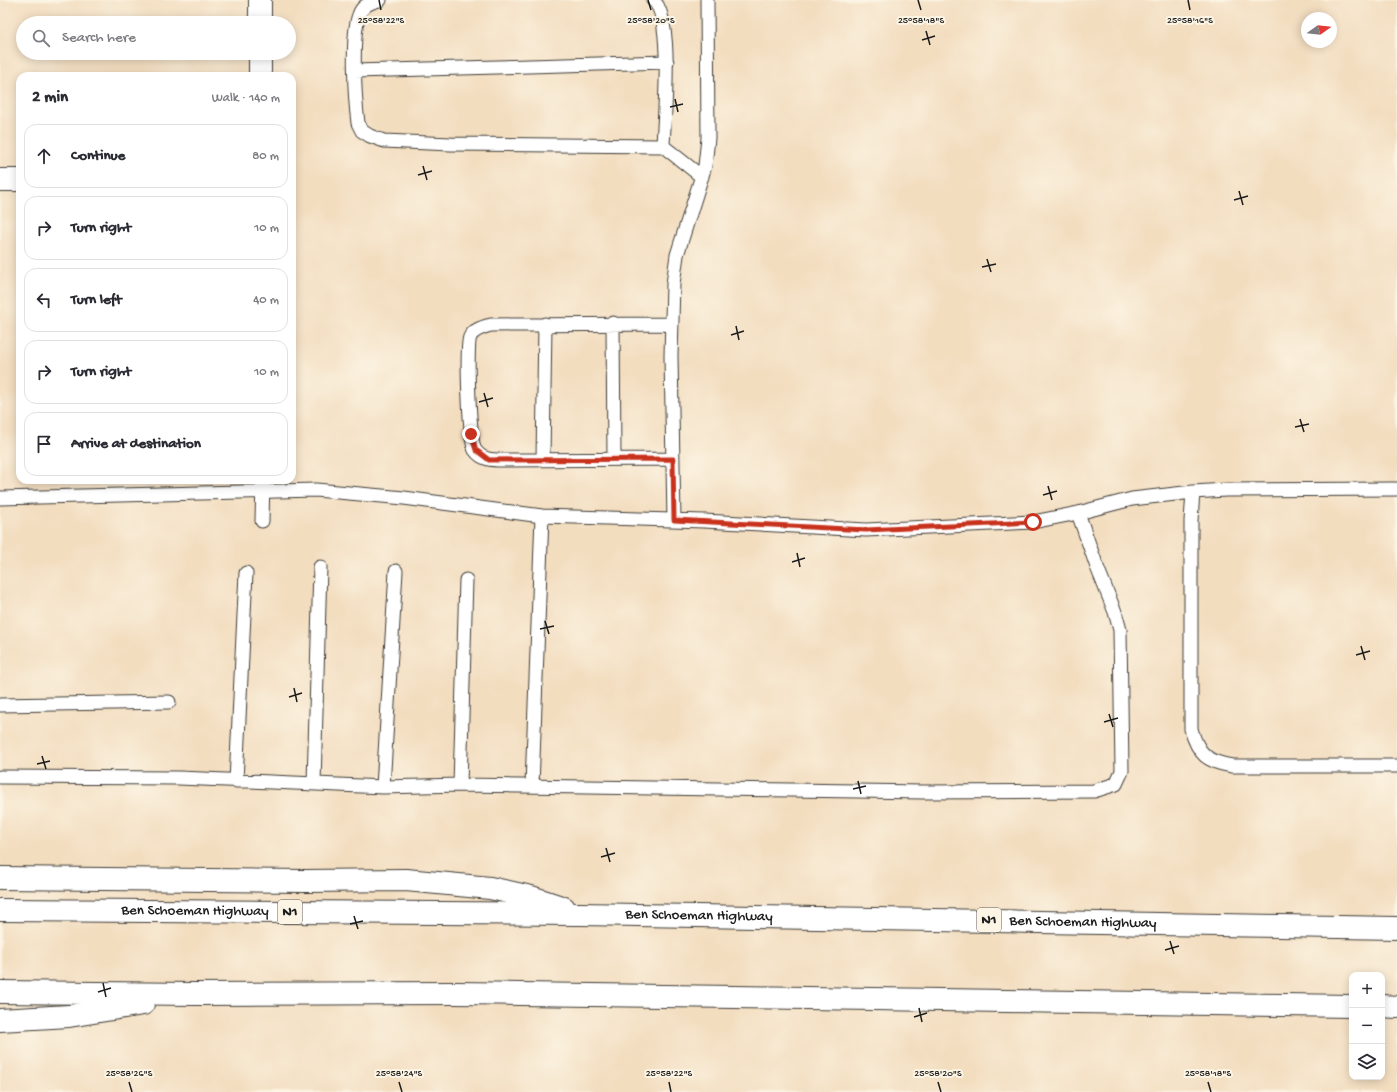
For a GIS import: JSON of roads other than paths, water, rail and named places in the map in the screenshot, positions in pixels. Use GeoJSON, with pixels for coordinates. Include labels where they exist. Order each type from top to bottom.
{"type":"FeatureCollection","features":[{"type":"Feature","properties":{"kind":"main road"},"geometry":{"type":"LineString","coordinates":[[260,0],[260,16]]}},
{"type":"Feature","properties":{"kind":"main road"},"geometry":{"type":"LineString","coordinates":[[260,60],[260,72]]}},
{"type":"Feature","properties":{"kind":"main road"},"geometry":{"type":"LineString","coordinates":[[0,180],[16,180]]}},
{"type":"Feature","properties":{"kind":"main road"},"geometry":{"type":"LineString","coordinates":[[0,878],[306,881],[406,880],[490,888],[531,897],[580,914]]}},
{"type":"Feature","properties":{"kind":"main road","name":"Ben Schoeman Highway"},"geometry":{"type":"LineString","coordinates":[[0,910],[580,914],[1056,920],[1397,928]]}},
{"type":"Feature","properties":{"kind":"main road"},"geometry":{"type":"LineString","coordinates":[[0,992],[194,994],[456,993],[1349,1006]]}},
{"type":"Feature","properties":{"kind":"main road"},"geometry":{"type":"LineString","coordinates":[[0,1020],[69,1016],[194,994]]}},
{"type":"Feature","properties":{"kind":"main road"},"geometry":{"type":"LineString","coordinates":[[1385,1006],[1397,1007]]}},
{"type":"Feature","properties":{"kind":"lane"},"geometry":{"type":"LineString","coordinates":[[380,0],[365,5],[359,14],[355,32],[355,71],[358,122],[366,134],[384,141],[451,144],[663,146],[702,177]]}},
{"type":"Feature","properties":{"kind":"lane"},"geometry":{"type":"LineString","coordinates":[[653,0],[660,7],[663,21],[667,62],[663,146]]}},
{"type":"Feature","properties":{"kind":"lane"},"geometry":{"type":"LineString","coordinates":[[674,520],[671,356],[673,284],[677,255],[688,216],[705,166],[708,138],[707,0]]}},
{"type":"Feature","properties":{"kind":"lane"},"geometry":{"type":"LineString","coordinates":[[355,71],[667,62]]}},
{"type":"Feature","properties":{"kind":"lane"},"geometry":{"type":"LineString","coordinates":[[672,324],[613,323],[492,325],[481,328],[470,337],[469,352],[471,434],[476,450],[489,460],[673,459]]}},
{"type":"Feature","properties":{"kind":"lane"},"geometry":{"type":"LineString","coordinates":[[613,323],[614,459]]}},
{"type":"Feature","properties":{"kind":"lane"},"geometry":{"type":"LineString","coordinates":[[543,460],[545,324]]}},
{"type":"Feature","properties":{"kind":"lane"},"geometry":{"type":"LineString","coordinates":[[0,498],[263,485],[359,493],[542,516],[674,520],[866,530],[1033,522],[1078,513],[1132,499],[1193,492],[1226,490],[1397,489]]}},
{"type":"Feature","properties":{"kind":"lane"},"geometry":{"type":"LineString","coordinates":[[262,521],[263,485]]}},
{"type":"Feature","properties":{"kind":"lane"},"geometry":{"type":"LineString","coordinates":[[1193,492],[1191,521],[1191,729],[1201,753],[1214,761],[1232,766],[1397,766]]}},
{"type":"Feature","properties":{"kind":"lane"},"geometry":{"type":"LineString","coordinates":[[0,777],[180,778],[383,787],[460,785],[923,792],[1094,791],[1116,784],[1122,771],[1120,630],[1115,612],[1078,513]]}},
{"type":"Feature","properties":{"kind":"lane"},"geometry":{"type":"LineString","coordinates":[[532,786],[542,516]]}},
{"type":"Feature","properties":{"kind":"lane"},"geometry":{"type":"LineString","coordinates":[[314,784],[320,567]]}},
{"type":"Feature","properties":{"kind":"lane"},"geometry":{"type":"LineString","coordinates":[[383,787],[396,571]]}},
{"type":"Feature","properties":{"kind":"lane"},"geometry":{"type":"LineString","coordinates":[[236,781],[246,573]]}},
{"type":"Feature","properties":{"kind":"lane"},"geometry":{"type":"LineString","coordinates":[[460,785],[466,580]]}},
{"type":"Feature","properties":{"kind":"lane"},"geometry":{"type":"LineString","coordinates":[[0,705],[169,702]]}}]}
